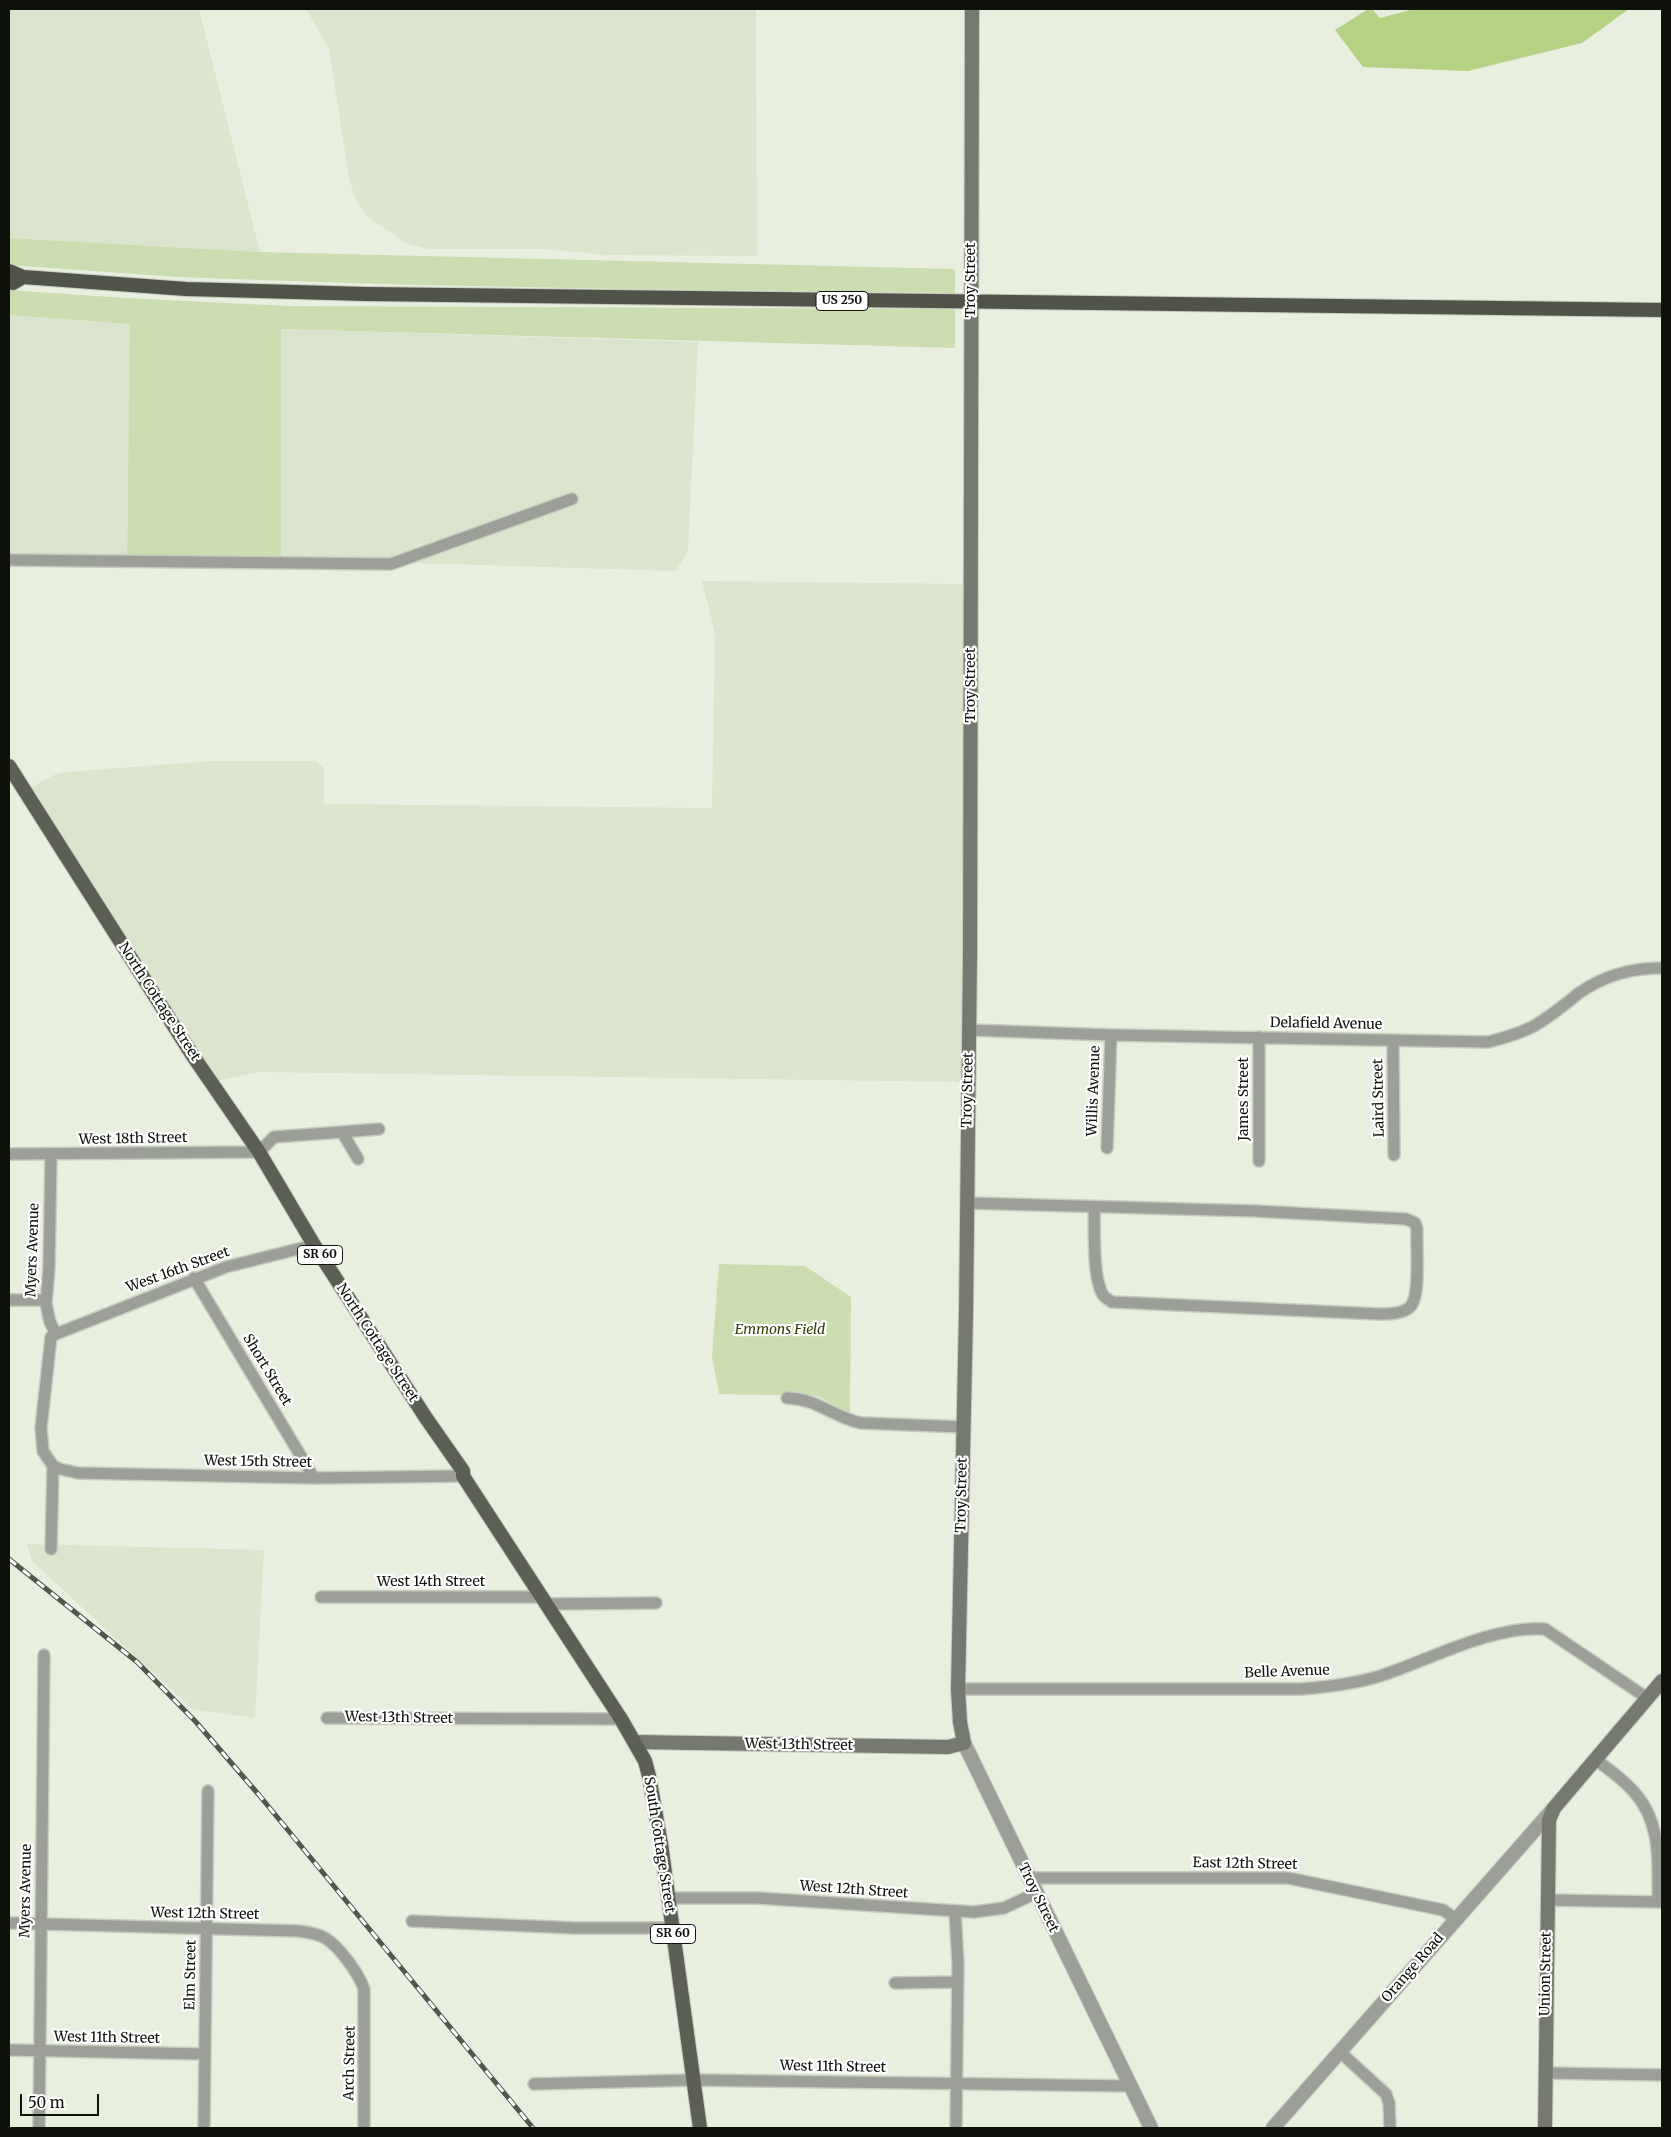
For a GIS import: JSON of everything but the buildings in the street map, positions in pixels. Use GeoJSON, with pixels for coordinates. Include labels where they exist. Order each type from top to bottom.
{"type":"FeatureCollection","features":[{"type":"Feature","properties":{"kind":"highway","name":"US 250"},"geometry":{"type":"LineString","coordinates":[[9,271],[22,277],[214,290],[435,296],[1662,310]]}},
{"type":"Feature","properties":{"kind":"highway","name":"US 250"},"geometry":{"type":"LineString","coordinates":[[9,282],[13,283],[22,277]]}},
{"type":"Feature","properties":{"kind":"main road","name":"Troy Street"},"geometry":{"type":"LineString","coordinates":[[964,1743],[960,1722],[958,1689],[964,1427],[969,1030],[972,9]]}},
{"type":"Feature","properties":{"kind":"main road","name":"North Cottage Street"},"geometry":{"type":"LineString","coordinates":[[9,766],[194,1056],[259,1152],[314,1245],[426,1418],[463,1471],[463,1476],[635,1742]]}},
{"type":"Feature","properties":{"kind":"main road","name":"Orange Road"},"geometry":{"type":"LineString","coordinates":[[1551,1814],[1662,1681]]}},
{"type":"Feature","properties":{"kind":"main road","name":"West 13th Street"},"geometry":{"type":"LineString","coordinates":[[635,1742],[948,1747],[964,1743]]}},
{"type":"Feature","properties":{"kind":"main road","name":"South Cottage Street"},"geometry":{"type":"LineString","coordinates":[[635,1742],[645,1761],[649,1776],[700,2128]]}},
{"type":"Feature","properties":{"kind":"main road","name":"Union Street"},"geometry":{"type":"LineString","coordinates":[[1545,2128],[1547,1900],[1551,1814]]}},
{"type":"Feature","properties":{"kind":"street"},"geometry":{"type":"LineString","coordinates":[[9,560],[391,564],[572,499]]}},
{"type":"Feature","properties":{"kind":"street","name":"Delafield Avenue"},"geometry":{"type":"LineString","coordinates":[[969,1030],[1110,1035],[1488,1042],[1510,1037],[1533,1026],[1601,980],[1618,972],[1662,968]]}},
{"type":"Feature","properties":{"kind":"street","name":"Willis Avenue"},"geometry":{"type":"LineString","coordinates":[[1107,1148],[1110,1035]]}},
{"type":"Feature","properties":{"kind":"street","name":"James Street"},"geometry":{"type":"LineString","coordinates":[[1259,1037],[1259,1161]]}},
{"type":"Feature","properties":{"kind":"street","name":"Laird Street"},"geometry":{"type":"LineString","coordinates":[[1393,1041],[1394,1155]]}},
{"type":"Feature","properties":{"kind":"street"},"geometry":{"type":"LineString","coordinates":[[259,1152],[274,1137],[379,1129]]}},
{"type":"Feature","properties":{"kind":"street"},"geometry":{"type":"LineString","coordinates":[[342,1132],[358,1159]]}},
{"type":"Feature","properties":{"kind":"street","name":"West 18th Street"},"geometry":{"type":"LineString","coordinates":[[9,1154],[259,1152]]}},
{"type":"Feature","properties":{"kind":"street","name":"Myers Avenue"},"geometry":{"type":"LineString","coordinates":[[51,1155],[49,1268],[46,1300],[50,1322],[56,1334]]}},
{"type":"Feature","properties":{"kind":"street"},"geometry":{"type":"LineString","coordinates":[[967,1203],[1255,1211],[1410,1220],[1415,1223],[1417,1229],[1416,1292],[1409,1308],[1392,1314],[1112,1302],[1103,1296],[1099,1285],[1094,1207]]}},
{"type":"Feature","properties":{"kind":"street","name":"West 16th Street"},"geometry":{"type":"LineString","coordinates":[[56,1334],[226,1266],[314,1245]]}},
{"type":"Feature","properties":{"kind":"street","name":"Short Street"},"geometry":{"type":"LineString","coordinates":[[194,1278],[314,1478]]}},
{"type":"Feature","properties":{"kind":"street"},"geometry":{"type":"LineString","coordinates":[[9,1300],[46,1300]]}},
{"type":"Feature","properties":{"kind":"street"},"geometry":{"type":"LineString","coordinates":[[51,1549],[53,1466],[43,1452],[41,1428],[49,1343],[51,1337],[56,1334]]}},
{"type":"Feature","properties":{"kind":"street"},"geometry":{"type":"LineString","coordinates":[[787,1398],[808,1400],[846,1419],[861,1423],[964,1427]]}},
{"type":"Feature","properties":{"kind":"street","name":"West 15th Street"},"geometry":{"type":"LineString","coordinates":[[53,1466],[78,1473],[314,1478],[463,1476]]}},
{"type":"Feature","properties":{"kind":"street","name":"West 14th Street"},"geometry":{"type":"LineString","coordinates":[[321,1597],[656,1603]]}},
{"type":"Feature","properties":{"kind":"street","name":"Belle Avenue"},"geometry":{"type":"LineString","coordinates":[[958,1689],[1301,1689],[1339,1686],[1379,1676],[1445,1651],[1516,1629],[1532,1628],[1545,1629],[1647,1698]]}},
{"type":"Feature","properties":{"kind":"street","name":"Myers Avenue"},"geometry":{"type":"LineString","coordinates":[[39,2128],[44,1655]]}},
{"type":"Feature","properties":{"kind":"street","name":"West 13th Street"},"geometry":{"type":"LineString","coordinates":[[327,1718],[621,1720]]}},
{"type":"Feature","properties":{"kind":"street","name":"Troy Street"},"geometry":{"type":"LineString","coordinates":[[964,1743],[1151,2128]]}},
{"type":"Feature","properties":{"kind":"street"},"geometry":{"type":"LineString","coordinates":[[1547,1900],[1660,1902],[1657,1840],[1651,1819],[1634,1792],[1595,1759]]}},
{"type":"Feature","properties":{"kind":"street","name":"Elm Street"},"geometry":{"type":"LineString","coordinates":[[204,2128],[208,1791]]}},
{"type":"Feature","properties":{"kind":"street","name":"Orange Road"},"geometry":{"type":"LineString","coordinates":[[1274,2128],[1456,1919],[1551,1814]]}},
{"type":"Feature","properties":{"kind":"street","name":"East 12th Street"},"geometry":{"type":"LineString","coordinates":[[1028,1878],[1288,1878],[1443,1910],[1456,1919]]}},
{"type":"Feature","properties":{"kind":"street","name":"West 12th Street"},"geometry":{"type":"LineString","coordinates":[[668,1898],[757,1898],[955,1912],[992,1911],[1004,1908],[1036,1893]]}},
{"type":"Feature","properties":{"kind":"street"},"geometry":{"type":"LineString","coordinates":[[955,1912],[958,1982],[956,2128]]}},
{"type":"Feature","properties":{"kind":"street"},"geometry":{"type":"LineString","coordinates":[[412,1921],[566,1928],[672,1928]]}},
{"type":"Feature","properties":{"kind":"street","name":"West 12th Street"},"geometry":{"type":"LineString","coordinates":[[9,1923],[298,1931],[323,1937],[336,1947],[363,1985],[365,1998]]}},
{"type":"Feature","properties":{"kind":"street"},"geometry":{"type":"LineString","coordinates":[[895,1983],[958,1982]]}},
{"type":"Feature","properties":{"kind":"street","name":"Arch Street"},"geometry":{"type":"LineString","coordinates":[[364,2128],[365,1998]]}},
{"type":"Feature","properties":{"kind":"street","name":"West 11th Street"},"geometry":{"type":"LineString","coordinates":[[9,2050],[205,2054]]}},
{"type":"Feature","properties":{"kind":"street"},"geometry":{"type":"LineString","coordinates":[[1340,2052],[1386,2094],[1389,2103],[1390,2128]]}},
{"type":"Feature","properties":{"kind":"street"},"geometry":{"type":"LineString","coordinates":[[1546,2073],[1662,2075]]}},
{"type":"Feature","properties":{"kind":"street","name":"West 11th Street"},"geometry":{"type":"LineString","coordinates":[[534,2084],[694,2080],[1131,2086]]}},
{"type":"Feature","properties":{"kind":"shaded area"},"geometry":{"type":"Polygon","coordinates":[[[9,9],[199,9],[260,252],[9,238],[9,9]]]}},
{"type":"Feature","properties":{"kind":"shaded area"},"geometry":{"type":"Polygon","coordinates":[[[306,9],[756,9],[757,256],[607,255],[543,249],[428,249],[407,244],[367,216],[355,198],[349,178],[329,49],[306,9]]]}},
{"type":"Feature","properties":{"kind":"shaded area"},"geometry":{"type":"Polygon","coordinates":[[[1368,9],[1372,9],[1380,18],[1414,9],[1629,9],[1582,43],[1468,71],[1363,67],[1335,30],[1368,9]]]}},
{"type":"Feature","properties":{"kind":"shaded area"},"geometry":{"type":"Polygon","coordinates":[[[9,315],[130,324],[127,558],[9,555],[9,315]]]}},
{"type":"Feature","properties":{"kind":"shaded area"},"geometry":{"type":"Polygon","coordinates":[[[281,329],[698,342],[688,551],[676,571],[281,559],[281,329]]]}},
{"type":"Feature","properties":{"kind":"shaded area"},"geometry":{"type":"Polygon","coordinates":[[[702,581],[966,584],[963,1082],[259,1072],[217,1081],[32,787],[54,775],[66,772],[212,761],[316,761],[324,768],[324,804],[712,808],[715,633],[702,581]]]}},
{"type":"Feature","properties":{"kind":"shaded area"},"geometry":{"type":"Polygon","coordinates":[[[27,1544],[264,1550],[255,1718],[192,1709],[32,1561],[27,1544]]]}},
{"type":"Feature","properties":{"kind":"green space"},"geometry":{"type":"Polygon","coordinates":[[[9,238],[260,252],[955,269],[955,293],[617,289],[378,284],[178,277],[9,265],[9,238]]]}},
{"type":"Feature","properties":{"kind":"green space"},"geometry":{"type":"Polygon","coordinates":[[[9,290],[287,306],[955,309],[955,348],[281,329],[281,559],[127,558],[130,324],[9,315],[9,290]]]}},
{"type":"Feature","properties":{"kind":"green space","name":"Emmons Field"},"geometry":{"type":"Polygon","coordinates":[[[719,1264],[805,1266],[851,1297],[850,1414],[818,1396],[719,1394],[712,1356],[719,1264]]]}},
{"type":"Feature","properties":{"kind":"railway"},"geometry":{"type":"LineString","coordinates":[[9,1559],[137,1662],[196,1722],[259,1795],[533,2128]]}}]}
